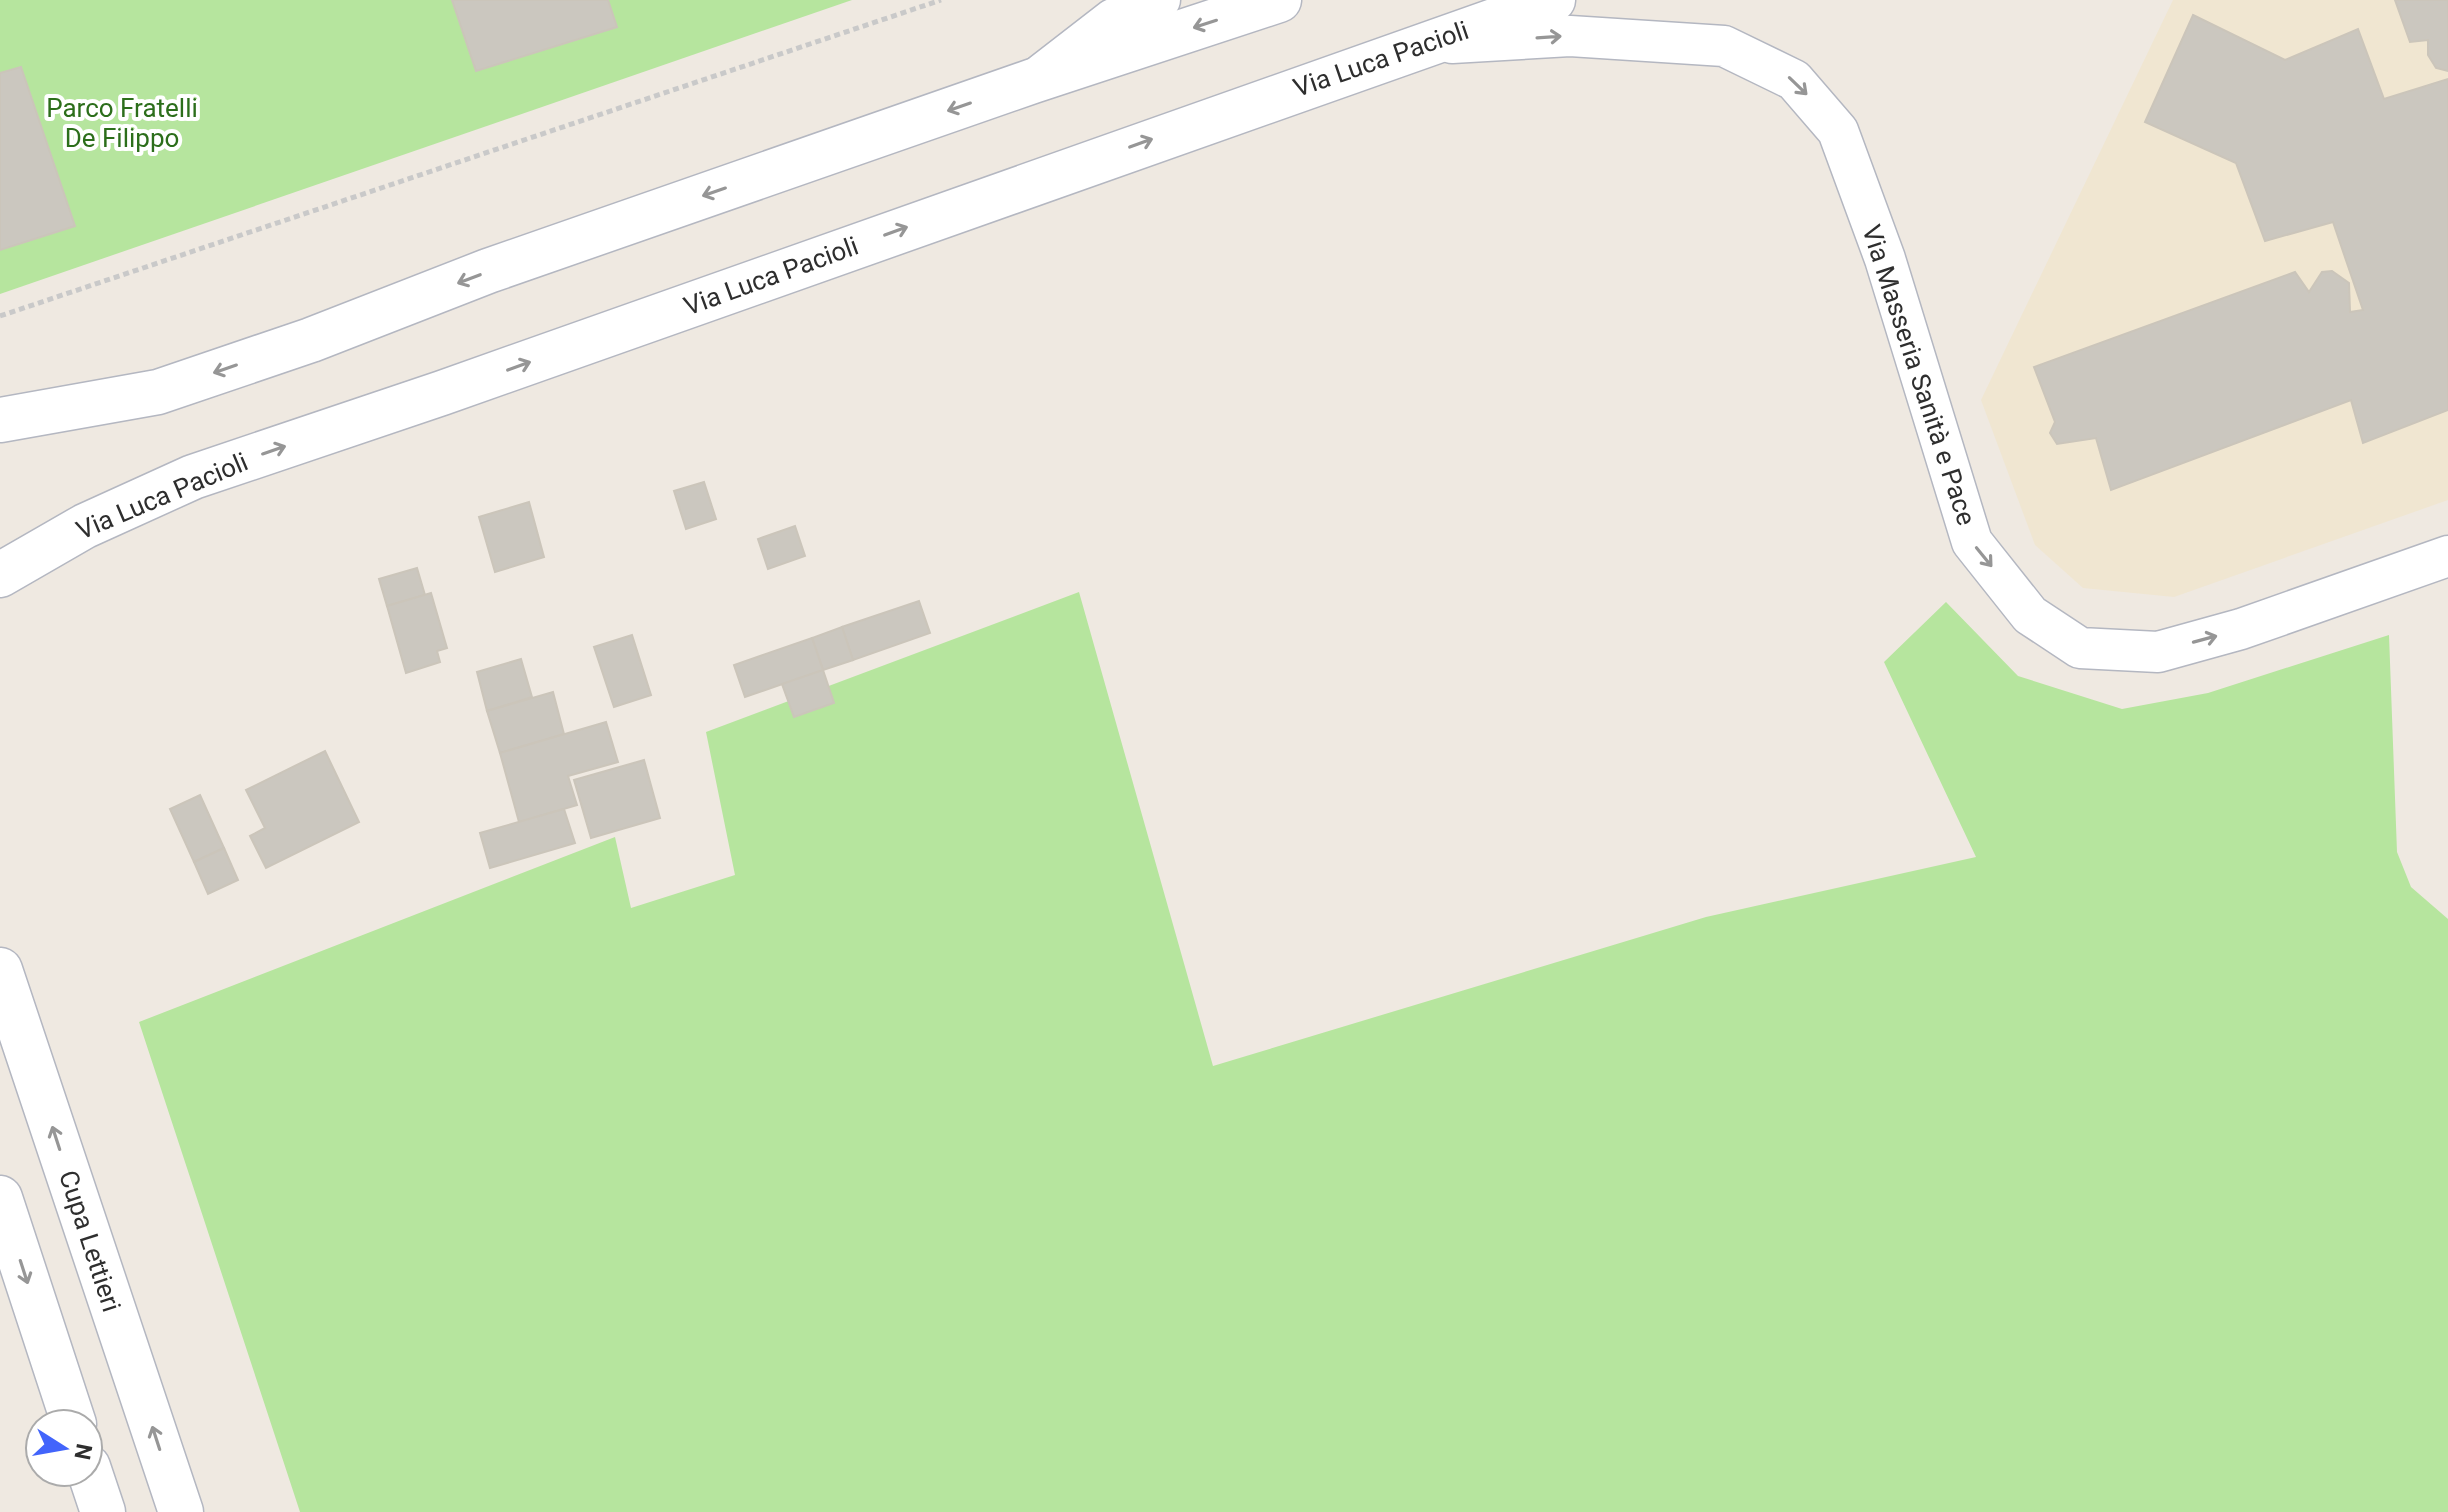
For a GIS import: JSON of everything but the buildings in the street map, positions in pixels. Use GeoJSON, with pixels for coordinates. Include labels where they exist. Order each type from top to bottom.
{"type":"FeatureCollection","features":[{"type":"Feature","properties":{"kind":"main road"},"geometry":{"type":"LineString","coordinates":[[0,420],[158,392],[311,340],[488,271],[1033,81],[1279,0]]}},
{"type":"Feature","properties":{"kind":"main road","name":"Via Luca Pacioli"},"geometry":{"type":"LineString","coordinates":[[0,575],[85,526],[193,477],[442,393],[1553,0]]}},
{"type":"Feature","properties":{"kind":"main road","name":"Cupa Lettieri"},"geometry":{"type":"LineString","coordinates":[[0,970],[181,1512]]}},
{"type":"Feature","properties":{"kind":"main road"},"geometry":{"type":"LineString","coordinates":[[0,1198],[69,1408]]}},
{"type":"Feature","properties":{"kind":"main road"},"geometry":{"type":"LineString","coordinates":[[95,1488],[103,1512]]}},
{"type":"Feature","properties":{"kind":"street"},"geometry":{"type":"LineString","coordinates":[[1033,81],[1113,19],[1160,0]]}},
{"type":"Feature","properties":{"kind":"street","name":"Via Masseria Sanità e Pace"},"geometry":{"type":"LineString","coordinates":[[1416,46],[1570,36],[1724,46],[1794,80],[1838,131],[1885,259],[1972,542],[2030,615],[2080,648],[2158,652],[2241,629],[2448,556]]}},
{"type":"Feature","properties":{"kind":"path"},"geometry":{"type":"LineString","coordinates":[[0,316],[941,0]]}},
{"type":"Feature","properties":{"kind":"shaded area"},"geometry":{"type":"Polygon","coordinates":[[[2173,0],[2448,0],[2448,500],[2174,597],[2083,588],[2035,545],[1981,400],[2173,0]]]}},
{"type":"Feature","properties":{"kind":"green space","name":"Parco Fratelli De Filippo"},"geometry":{"type":"Polygon","coordinates":[[[0,0],[852,0],[0,294],[0,0]]]}},
{"type":"Feature","properties":{"kind":"green space"},"geometry":{"type":"Polygon","coordinates":[[[1079,592],[1213,1066],[1706,917],[1976,857],[1884,662],[1946,602],[2018,676],[2122,709],[2208,693],[2389,635],[2397,852],[2411,887],[2448,919],[2448,1512],[300,1512],[139,1022],[615,837],[631,908],[735,875],[706,732],[1079,592]]]}}]}
